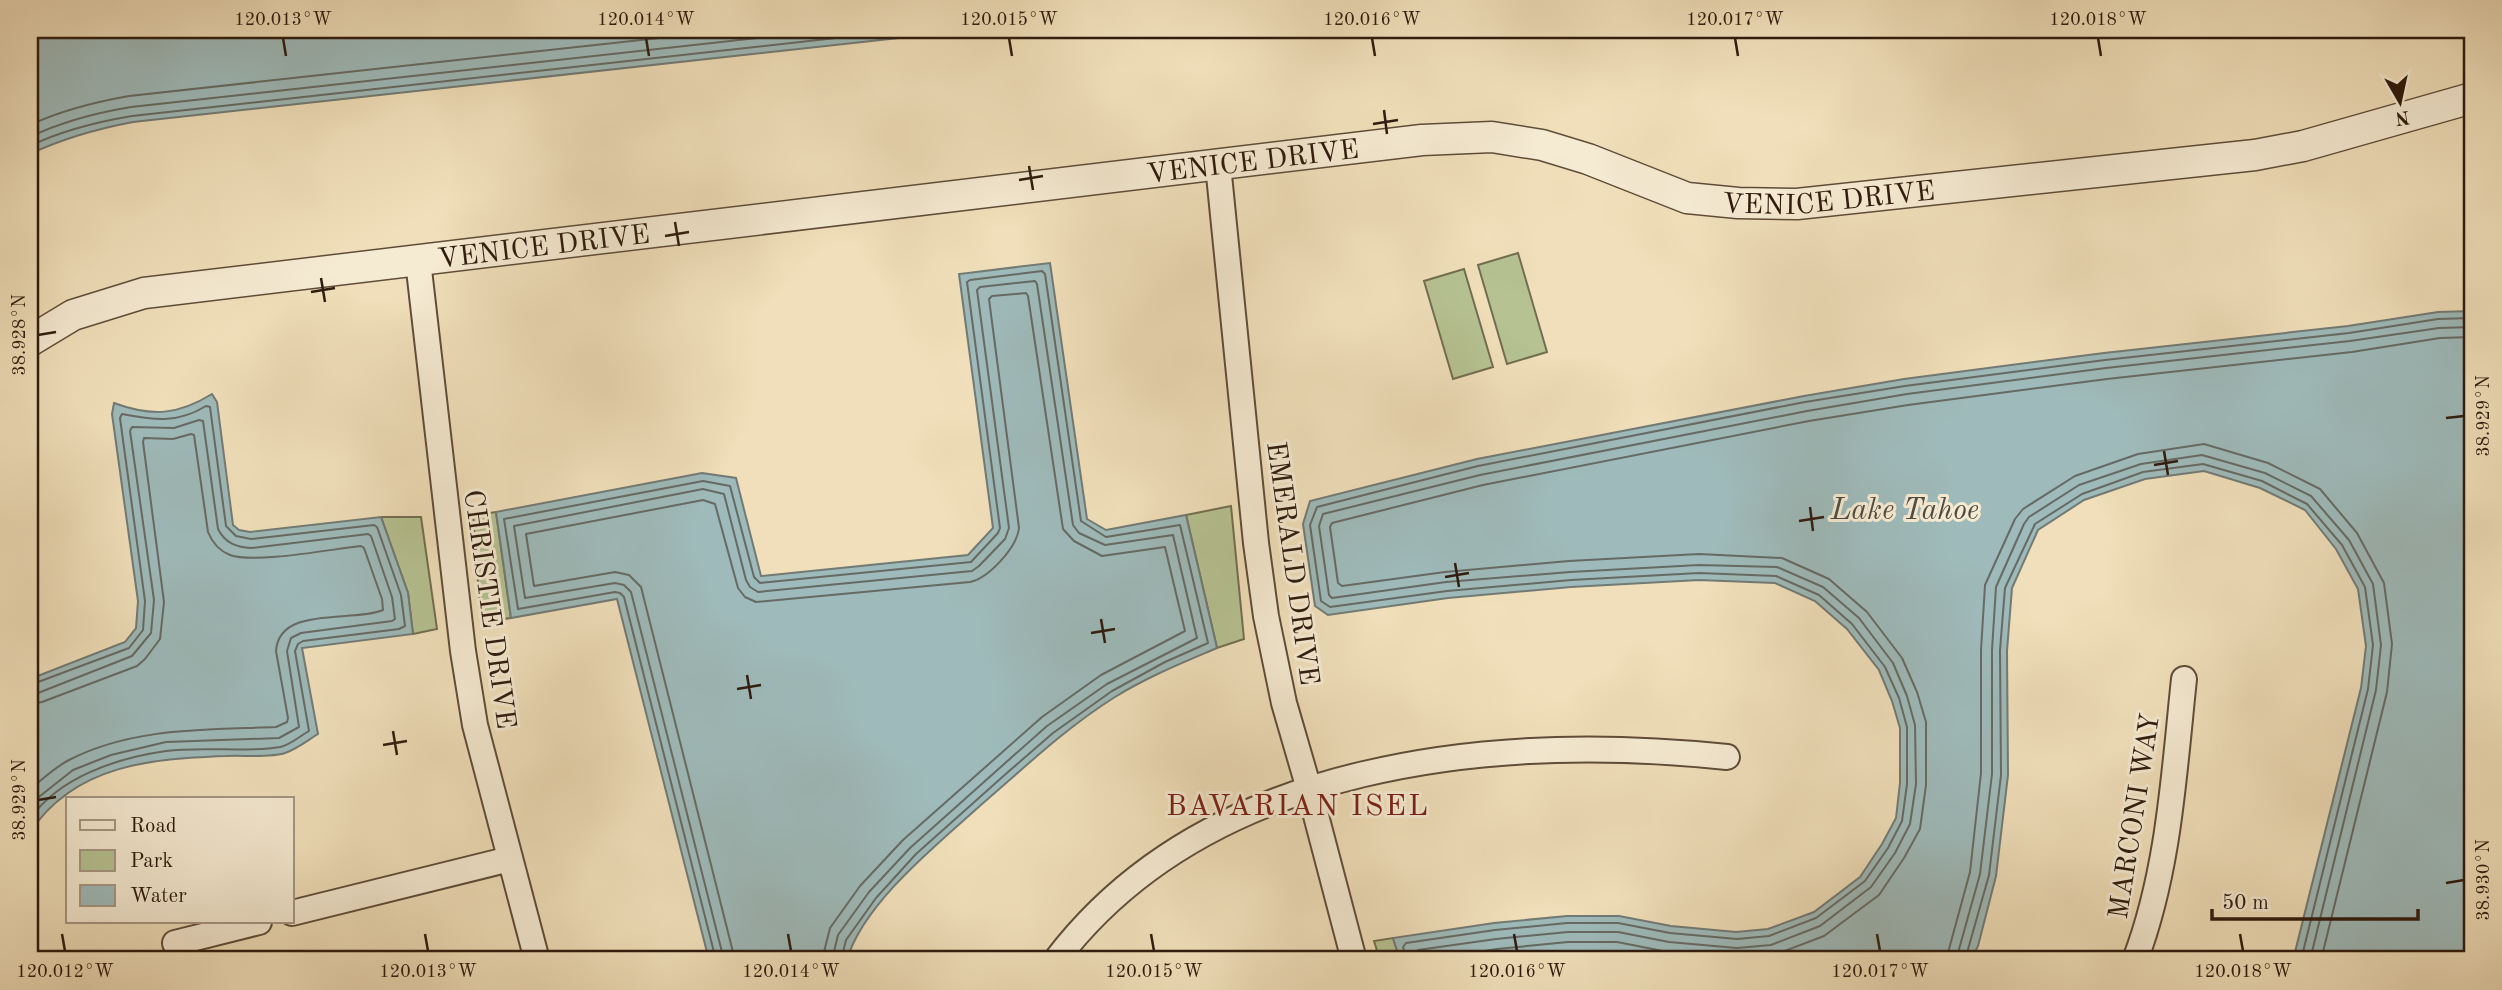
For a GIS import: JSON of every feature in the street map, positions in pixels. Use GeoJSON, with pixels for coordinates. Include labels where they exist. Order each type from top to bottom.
{"type":"FeatureCollection","features":[{"type":"Feature","properties":{"kind":"street","name":"VENICE DRIVE"},"geometry":{"type":"LineString","coordinates":[[30,341],[73,315],[144,293],[1423,140],[1492,137],[1542,145],[1588,159],[1687,198],[1738,203],[1797,204],[2255,155],[2303,146],[2472,98]]}},
{"type":"Feature","properties":{"kind":"street","name":"EMERALD DRIVE"},"geometry":{"type":"LineString","coordinates":[[1218,165],[1256,543],[1266,616],[1284,703],[1354,960]]}},
{"type":"Feature","properties":{"kind":"street","name":"CHRISTIE DRIVE"},"geometry":{"type":"LineString","coordinates":[[418,261],[463,651],[475,725],[537,960]]}},
{"type":"Feature","properties":{"kind":"street","name":"MARCONI WAY"},"geometry":{"type":"LineString","coordinates":[[2135,960],[2150,923],[2168,824],[2184,679]]}},
{"type":"Feature","properties":{"kind":"street"},"geometry":{"type":"LineString","coordinates":[[1056,960],[1109,902],[1165,856],[1216,826],[1309,789],[1404,766],[1494,754],[1569,750],[1656,750],[1727,757]]}},
{"type":"Feature","properties":{"kind":"street"},"geometry":{"type":"LineString","coordinates":[[294,913],[510,859]]}},
{"type":"Feature","properties":{"kind":"street"},"geometry":{"type":"LineString","coordinates":[[175,943],[255,923]]}},
{"type":"Feature","properties":{"kind":"green space"},"geometry":{"type":"Polygon","coordinates":[[[1518,253],[1547,352],[1507,364],[1478,265],[1518,253]]]}},
{"type":"Feature","properties":{"kind":"green space"},"geometry":{"type":"Polygon","coordinates":[[[1464,269],[1493,367],[1453,379],[1424,281],[1464,269]]]}},
{"type":"Feature","properties":{"kind":"green space"},"geometry":{"type":"Polygon","coordinates":[[[1231,506],[1244,639],[1217,648],[1186,515],[1231,506]]]}},
{"type":"Feature","properties":{"kind":"green space"},"geometry":{"type":"Polygon","coordinates":[[[496,512],[511,618],[481,622],[473,515],[496,512]]]}},
{"type":"Feature","properties":{"kind":"green space"},"geometry":{"type":"Polygon","coordinates":[[[381,517],[421,517],[437,629],[413,634],[408,593],[381,517]]]}},
{"type":"Feature","properties":{"kind":"green space"},"geometry":{"type":"Polygon","coordinates":[[[1393,938],[1400,960],[1380,960],[1374,941],[1393,938]]]}},
{"type":"Feature","properties":{"kind":"water"},"geometry":{"type":"Polygon","coordinates":[[[30,30],[972,30],[133,122],[80,135],[30,154],[30,30]]]}},
{"type":"Feature","properties":{"kind":"water"},"geometry":{"type":"Polygon","coordinates":[[[1050,263],[1087,519],[1106,530],[1186,515],[1217,648],[1127,690],[1080,721],[1047,748],[904,875],[869,917],[847,960],[709,960],[617,599],[511,618],[496,512],[702,473],[736,478],[761,576],[968,555],[993,528],[959,274],[1050,263]]]}},
{"type":"Feature","properties":{"kind":"water","name":"Lake Tahoe"},"geometry":{"type":"Polygon","coordinates":[[[2472,311],[2472,960],[2293,960],[2361,688],[2366,646],[2358,589],[2336,549],[2305,510],[2260,488],[2204,471],[2145,479],[2084,500],[2038,530],[2012,588],[2007,651],[2008,775],[1996,876],[1978,946],[1971,960],[1400,960],[1393,938],[1494,923],[1567,916],[1619,916],[1671,926],[1736,932],[1768,929],[1814,912],[1860,877],[1896,818],[1900,783],[1900,728],[1879,670],[1847,629],[1815,601],[1775,583],[1699,580],[1571,587],[1448,598],[1328,615],[1315,606],[1303,524],[1310,501],[1477,459],[1904,379],[2104,353],[2348,326],[2438,312],[2472,311]]]}},
{"type":"Feature","properties":{"kind":"water"},"geometry":{"type":"Polygon","coordinates":[[[212,394],[217,402],[233,525],[239,530],[250,532],[381,517],[408,593],[413,634],[302,648],[318,734],[294,749],[272,755],[143,763],[117,770],[92,779],[69,792],[49,809],[30,832],[30,679],[125,642],[136,628],[138,601],[112,414],[114,403],[141,410],[164,412],[188,406],[212,394]]]}},
{"type":"Feature","properties":{"kind":"district","name":"BAVARIAN ISEL"},"geometry":{"type":"Point","coordinates":[1298,805]}}]}
